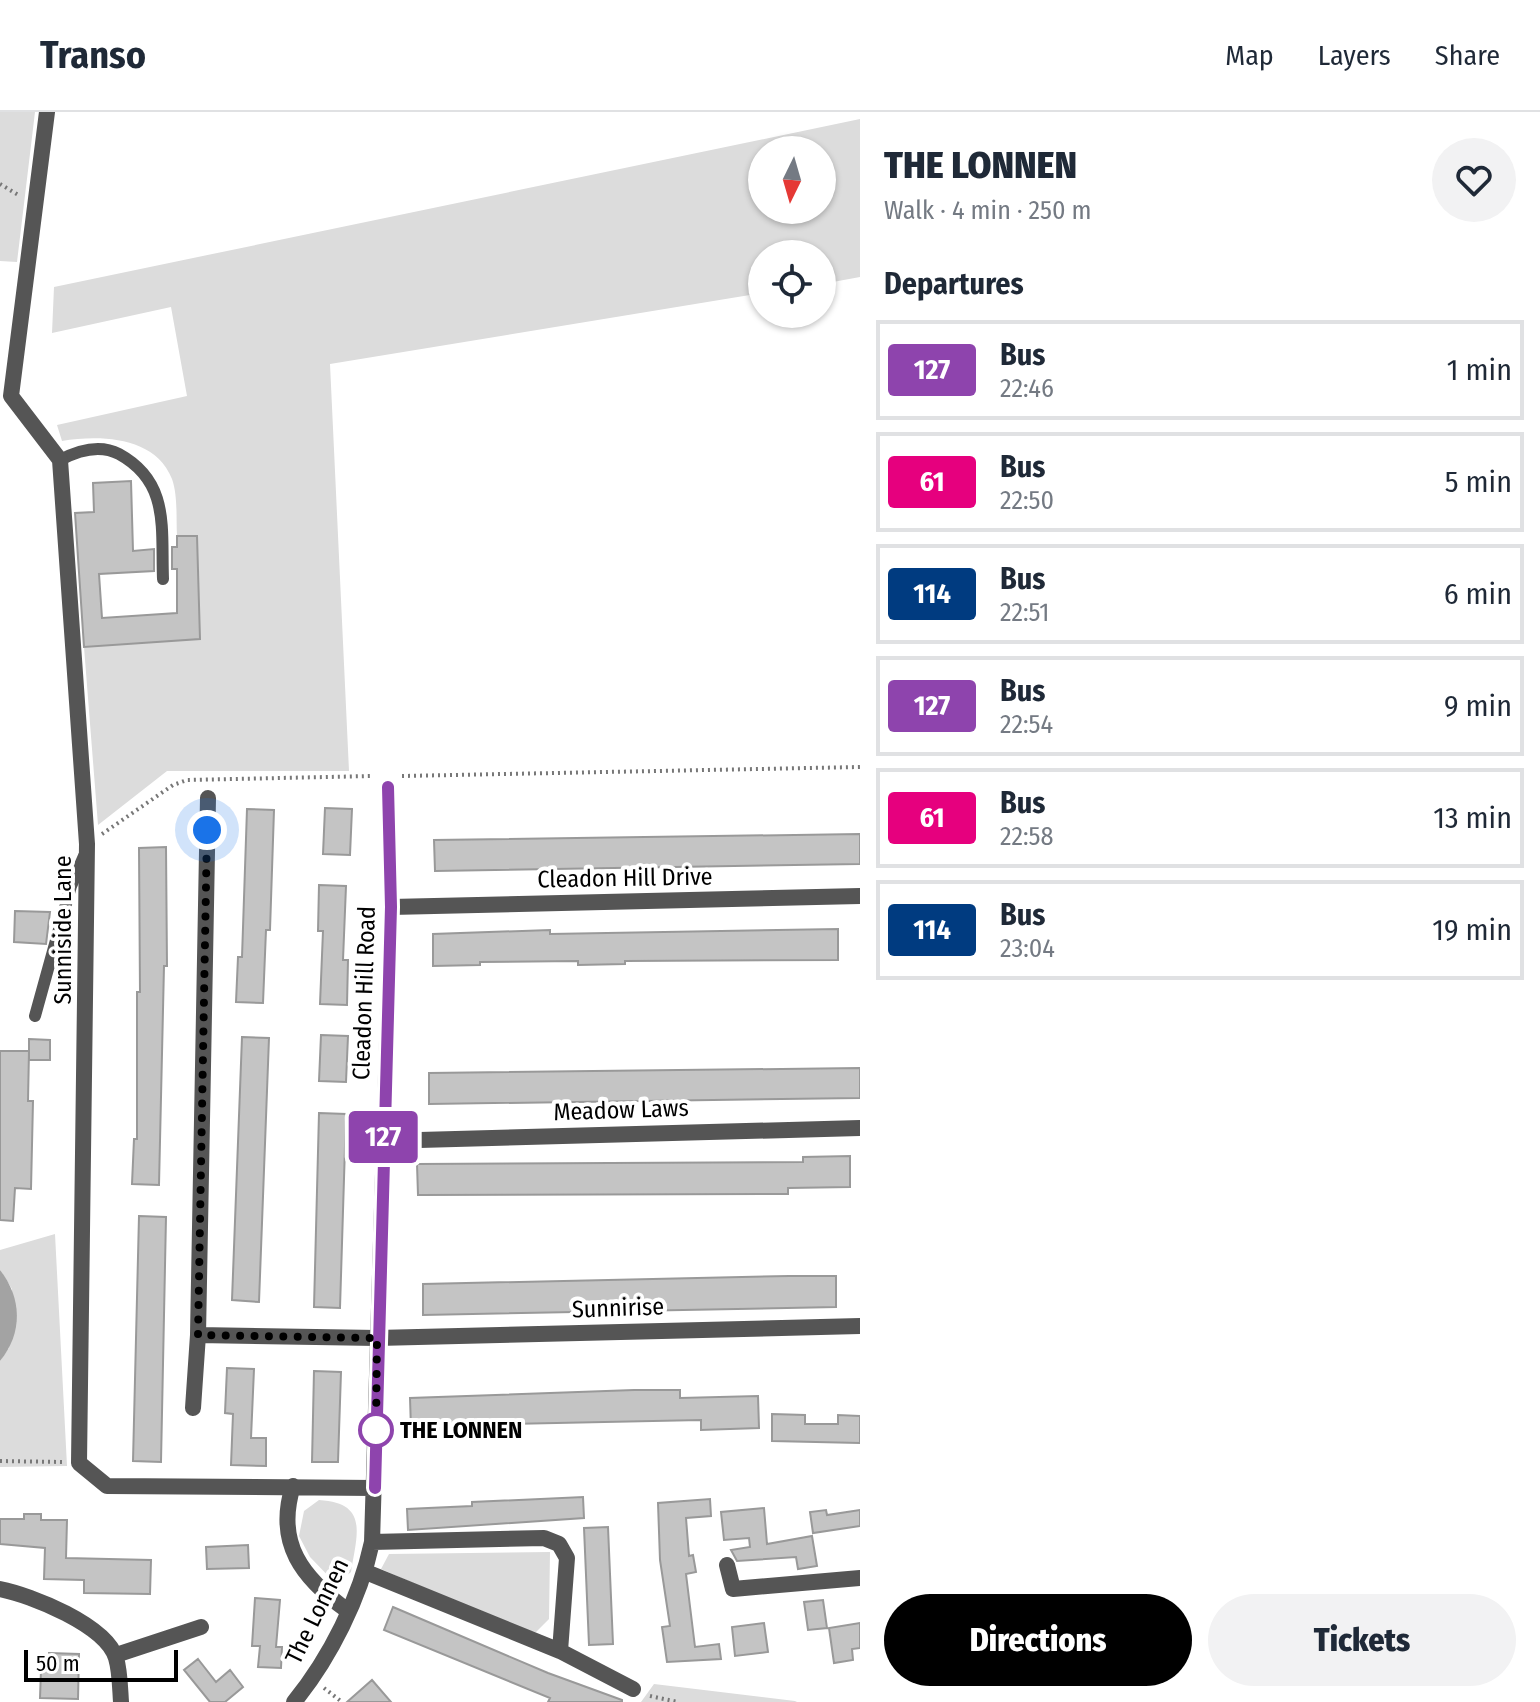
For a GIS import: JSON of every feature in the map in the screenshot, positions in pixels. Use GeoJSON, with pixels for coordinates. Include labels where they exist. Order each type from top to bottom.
{"type":"FeatureCollection","features":[{"type":"Feature","properties":{"kind":"street"},"geometry":{"type":"LineString","coordinates":[[47,112],[6,397],[60,460]]}},
{"type":"Feature","properties":{"kind":"street","name":"Sunniside Lane"},"geometry":{"type":"LineString","coordinates":[[60,460],[87,847],[79,1463]]}},
{"type":"Feature","properties":{"kind":"street","name":"Cleadon Hill Road"},"geometry":{"type":"LineString","coordinates":[[375,1488],[391,907],[388,787]]}},
{"type":"Feature","properties":{"kind":"street"},"geometry":{"type":"LineString","coordinates":[[193,1408],[198,1335],[208,798]]}},
{"type":"Feature","properties":{"kind":"street","name":"Cleadon Hill Drive"},"geometry":{"type":"LineString","coordinates":[[391,907],[860,896]]}},
{"type":"Feature","properties":{"kind":"street","name":"Meadow Laws"},"geometry":{"type":"LineString","coordinates":[[383,1141],[860,1128]]}},
{"type":"Feature","properties":{"kind":"street","name":"Sunnirise"},"geometry":{"type":"LineString","coordinates":[[198,1335],[377,1338],[860,1326]]}},
{"type":"Feature","properties":{"kind":"street"},"geometry":{"type":"LineString","coordinates":[[79,1463],[107,1486],[375,1488]]}},
{"type":"Feature","properties":{"kind":"street"},"geometry":{"type":"LineString","coordinates":[[293,1486],[287,1506],[291,1548],[309,1577],[348,1611]]}},
{"type":"Feature","properties":{"kind":"street","name":"The Lonnen"},"geometry":{"type":"LineString","coordinates":[[294,1702],[311,1681],[366,1572],[372,1542],[375,1488]]}},
{"type":"Feature","properties":{"kind":"street"},"geometry":{"type":"LineString","coordinates":[[372,1542],[544,1538],[559,1544],[567,1558],[560,1651]]}},
{"type":"Feature","properties":{"kind":"street"},"geometry":{"type":"LineString","coordinates":[[727,1565],[733,1589],[860,1578]]}},
{"type":"Feature","properties":{"kind":"street"},"geometry":{"type":"LineString","coordinates":[[366,1572],[560,1651],[633,1689]]}},
{"type":"Feature","properties":{"kind":"street"},"geometry":{"type":"LineString","coordinates":[[0,1589],[31,1595],[86,1625],[116,1655],[121,1702]]}},
{"type":"Feature","properties":{"kind":"street"},"geometry":{"type":"LineString","coordinates":[[116,1655],[201,1627]]}},
{"type":"Feature","properties":{"kind":"lane"},"geometry":{"type":"LineString","coordinates":[[60,460],[79,450],[113,451],[137,464],[152,480],[160,510],[163,579]]}},
{"type":"Feature","properties":{"kind":"lane"},"geometry":{"type":"LineString","coordinates":[[35,1016],[71,886],[87,847]]}},
{"type":"Feature","properties":{"kind":"path"},"geometry":{"type":"LineString","coordinates":[[87,847],[173,785],[187,780],[860,767]]}},
{"type":"Feature","properties":{"kind":"path"},"geometry":{"type":"LineString","coordinates":[[0,1461],[79,1463]]}},
{"type":"Feature","properties":{"kind":"path"},"geometry":{"type":"LineString","coordinates":[[633,1689],[657,1699],[678,1702]]}},
{"type":"Feature","properties":{"kind":"shaded area"},"geometry":{"type":"Polygon","coordinates":[[[0,112],[35,112],[17,262],[0,261],[0,112]]]}},
{"type":"Feature","properties":{"kind":"shaded area"},"geometry":{"type":"Polygon","coordinates":[[[860,119],[860,277],[836,281],[836,240],[748,240],[748,295],[330,364],[349,771],[167,771],[98,825],[84,647],[199,639],[197,536],[177,536],[172,479],[153,454],[140,446],[109,439],[62,441],[57,425],[187,396],[171,307],[52,333],[54,287],[748,142],[748,224],[836,224],[836,136],[778,136],[860,119]]]}},
{"type":"Feature","properties":{"kind":"shaded area"},"geometry":{"type":"Polygon","coordinates":[[[55,1234],[67,1466],[0,1467],[0,1361],[9,1348],[12,1289],[0,1270],[0,1250],[55,1234]]]}},
{"type":"Feature","properties":{"kind":"shaded area"},"geometry":{"type":"Polygon","coordinates":[[[0,1270],[13,1292],[17,1316],[13,1339],[0,1361],[0,1270]]]}},
{"type":"Feature","properties":{"kind":"shaded area"},"geometry":{"type":"Polygon","coordinates":[[[319,1500],[346,1507],[356,1523],[351,1572],[336,1584],[310,1557],[299,1536],[304,1511],[319,1500]]]}},
{"type":"Feature","properties":{"kind":"shaded area"},"geometry":{"type":"Polygon","coordinates":[[[550,1552],[549,1619],[536,1632],[520,1630],[381,1569],[389,1554],[550,1552]]]}},
{"type":"Feature","properties":{"kind":"shaded area"},"geometry":{"type":"Polygon","coordinates":[[[654,1684],[795,1701],[797,1702],[641,1702],[654,1684]]]}},
{"type":"Feature","properties":{"kind":"building"},"geometry":{"type":"Polygon","coordinates":[[[131,481],[133,551],[154,549],[154,571],[99,574],[102,618],[177,613],[177,569],[172,569],[172,547],[177,547],[177,536],[197,536],[200,639],[84,647],[75,513],[94,512],[93,483],[131,481]]]}},
{"type":"Feature","properties":{"kind":"building"},"geometry":{"type":"Polygon","coordinates":[[[325,808],[352,809],[350,855],[323,854],[325,808]]]}},
{"type":"Feature","properties":{"kind":"building"},"geometry":{"type":"Polygon","coordinates":[[[247,809],[274,810],[270,930],[266,930],[263,1003],[236,1002],[238,957],[242,957],[247,809]]]}},
{"type":"Feature","properties":{"kind":"building"},"geometry":{"type":"Polygon","coordinates":[[[860,834],[860,864],[435,871],[434,840],[860,834]]]}},
{"type":"Feature","properties":{"kind":"building"},"geometry":{"type":"Polygon","coordinates":[[[166,847],[167,966],[164,966],[159,1185],[132,1184],[134,1139],[137,1139],[139,848],[166,847]]]}},
{"type":"Feature","properties":{"kind":"building"},"geometry":{"type":"Polygon","coordinates":[[[319,885],[346,886],[343,960],[348,960],[347,1005],[320,1004],[323,931],[318,931],[319,885]]]}},
{"type":"Feature","properties":{"kind":"building"},"geometry":{"type":"Polygon","coordinates":[[[15,911],[50,912],[46,944],[14,942],[15,911]]]}},
{"type":"Feature","properties":{"kind":"building"},"geometry":{"type":"Polygon","coordinates":[[[838,929],[838,960],[625,961],[625,964],[578,965],[578,961],[480,962],[480,965],[433,966],[433,934],[550,930],[550,934],[838,929]]]}},
{"type":"Feature","properties":{"kind":"building"},"geometry":{"type":"Polygon","coordinates":[[[321,1035],[348,1036],[346,1082],[319,1081],[321,1035]]]}},
{"type":"Feature","properties":{"kind":"building"},"geometry":{"type":"Polygon","coordinates":[[[242,1037],[269,1038],[259,1302],[232,1300],[242,1037]]]}},
{"type":"Feature","properties":{"kind":"building"},"geometry":{"type":"Polygon","coordinates":[[[29,1039],[50,1040],[50,1060],[29,1060],[29,1039]]]}},
{"type":"Feature","properties":{"kind":"building"},"geometry":{"type":"Polygon","coordinates":[[[0,1051],[29,1051],[28,1101],[33,1101],[31,1189],[15,1188],[13,1221],[0,1220],[0,1051]]]}},
{"type":"Feature","properties":{"kind":"building"},"geometry":{"type":"Polygon","coordinates":[[[860,1068],[860,1098],[429,1104],[429,1073],[860,1068]]]}},
{"type":"Feature","properties":{"kind":"building"},"geometry":{"type":"Polygon","coordinates":[[[319,1113],[346,1114],[340,1308],[314,1307],[319,1113]]]}},
{"type":"Feature","properties":{"kind":"building"},"geometry":{"type":"Polygon","coordinates":[[[850,1156],[850,1187],[788,1188],[788,1194],[418,1195],[417,1164],[803,1162],[803,1157],[850,1156]]]}},
{"type":"Feature","properties":{"kind":"building"},"geometry":{"type":"Polygon","coordinates":[[[139,1216],[166,1217],[161,1462],[133,1461],[139,1216]]]}},
{"type":"Feature","properties":{"kind":"building"},"geometry":{"type":"Polygon","coordinates":[[[836,1276],[836,1307],[423,1315],[423,1284],[836,1276]]]}},
{"type":"Feature","properties":{"kind":"building"},"geometry":{"type":"Polygon","coordinates":[[[227,1368],[254,1369],[251,1438],[266,1438],[266,1466],[231,1465],[233,1414],[225,1413],[227,1368]]]}},
{"type":"Feature","properties":{"kind":"building"},"geometry":{"type":"Polygon","coordinates":[[[314,1371],[341,1372],[338,1462],[312,1462],[314,1371]]]}},
{"type":"Feature","properties":{"kind":"building"},"geometry":{"type":"Polygon","coordinates":[[[680,1390],[680,1398],[758,1396],[759,1428],[701,1430],[701,1420],[457,1425],[457,1429],[411,1429],[410,1398],[680,1390]]]}},
{"type":"Feature","properties":{"kind":"building"},"geometry":{"type":"Polygon","coordinates":[[[772,1414],[805,1415],[805,1424],[838,1424],[838,1415],[860,1416],[860,1443],[772,1441],[772,1414]]]}},
{"type":"Feature","properties":{"kind":"building"},"geometry":{"type":"Polygon","coordinates":[[[583,1497],[584,1518],[408,1530],[407,1509],[472,1506],[472,1502],[583,1497]]]}},
{"type":"Feature","properties":{"kind":"building"},"geometry":{"type":"Polygon","coordinates":[[[710,1499],[711,1516],[686,1518],[689,1556],[693,1555],[696,1572],[686,1574],[695,1647],[719,1644],[721,1659],[667,1662],[662,1627],[670,1626],[660,1560],[658,1503],[710,1499]]]}},
{"type":"Feature","properties":{"kind":"building"},"geometry":{"type":"Polygon","coordinates":[[[764,1508],[767,1544],[812,1536],[817,1566],[798,1569],[796,1557],[737,1561],[731,1550],[750,1547],[749,1538],[724,1540],[721,1512],[764,1508]]]}},
{"type":"Feature","properties":{"kind":"building"},"geometry":{"type":"Polygon","coordinates":[[[826,1510],[827,1515],[860,1510],[860,1526],[813,1533],[810,1512],[826,1510]]]}},
{"type":"Feature","properties":{"kind":"building"},"geometry":{"type":"Polygon","coordinates":[[[24,1514],[41,1514],[41,1520],[67,1520],[66,1558],[151,1560],[150,1594],[84,1593],[84,1580],[44,1579],[45,1548],[0,1544],[0,1519],[24,1519],[24,1514]]]}},
{"type":"Feature","properties":{"kind":"building"},"geometry":{"type":"Polygon","coordinates":[[[608,1527],[613,1644],[589,1645],[584,1528],[608,1527]]]}},
{"type":"Feature","properties":{"kind":"building"},"geometry":{"type":"Polygon","coordinates":[[[248,1545],[249,1568],[207,1569],[206,1547],[248,1545]]]}},
{"type":"Feature","properties":{"kind":"building"},"geometry":{"type":"Polygon","coordinates":[[[255,1598],[280,1600],[276,1647],[282,1647],[281,1668],[258,1667],[260,1646],[252,1646],[255,1598]]]}},
{"type":"Feature","properties":{"kind":"building"},"geometry":{"type":"Polygon","coordinates":[[[823,1600],[827,1628],[808,1630],[804,1602],[823,1600]]]}},
{"type":"Feature","properties":{"kind":"building"},"geometry":{"type":"Polygon","coordinates":[[[393,1607],[622,1702],[548,1702],[550,1698],[384,1630],[393,1607]]]}},
{"type":"Feature","properties":{"kind":"building"},"geometry":{"type":"Polygon","coordinates":[[[764,1623],[768,1652],[735,1656],[732,1627],[764,1623]]]}},
{"type":"Feature","properties":{"kind":"building"},"geometry":{"type":"Polygon","coordinates":[[[860,1623],[860,1648],[852,1649],[853,1660],[834,1663],[829,1628],[860,1623]]]}},
{"type":"Feature","properties":{"kind":"building"},"geometry":{"type":"Polygon","coordinates":[[[49,1653],[79,1654],[78,1699],[40,1698],[41,1670],[49,1670],[49,1653]]]}},
{"type":"Feature","properties":{"kind":"building"},"geometry":{"type":"Polygon","coordinates":[[[198,1659],[216,1682],[230,1670],[243,1687],[225,1702],[210,1702],[184,1670],[198,1659]]]}},
{"type":"Feature","properties":{"kind":"building"},"geometry":{"type":"Polygon","coordinates":[[[372,1680],[391,1702],[347,1702],[372,1680]]]}},
{"type":"Feature","properties":{"kind":"bus line","name":"127"},"geometry":{"type":"LineString","coordinates":[[375,1488],[391,907],[388,787]]}},
{"type":"Feature","properties":{"kind":"place","name":"THE LONNEN"},"geometry":{"type":"Point","coordinates":[376,1430]}},
{"type":"Feature","properties":{"kind":"route"},"geometry":{"type":"LineString","coordinates":[[207,830],[198,1335],[377,1338],[376,1430]]}}]}
